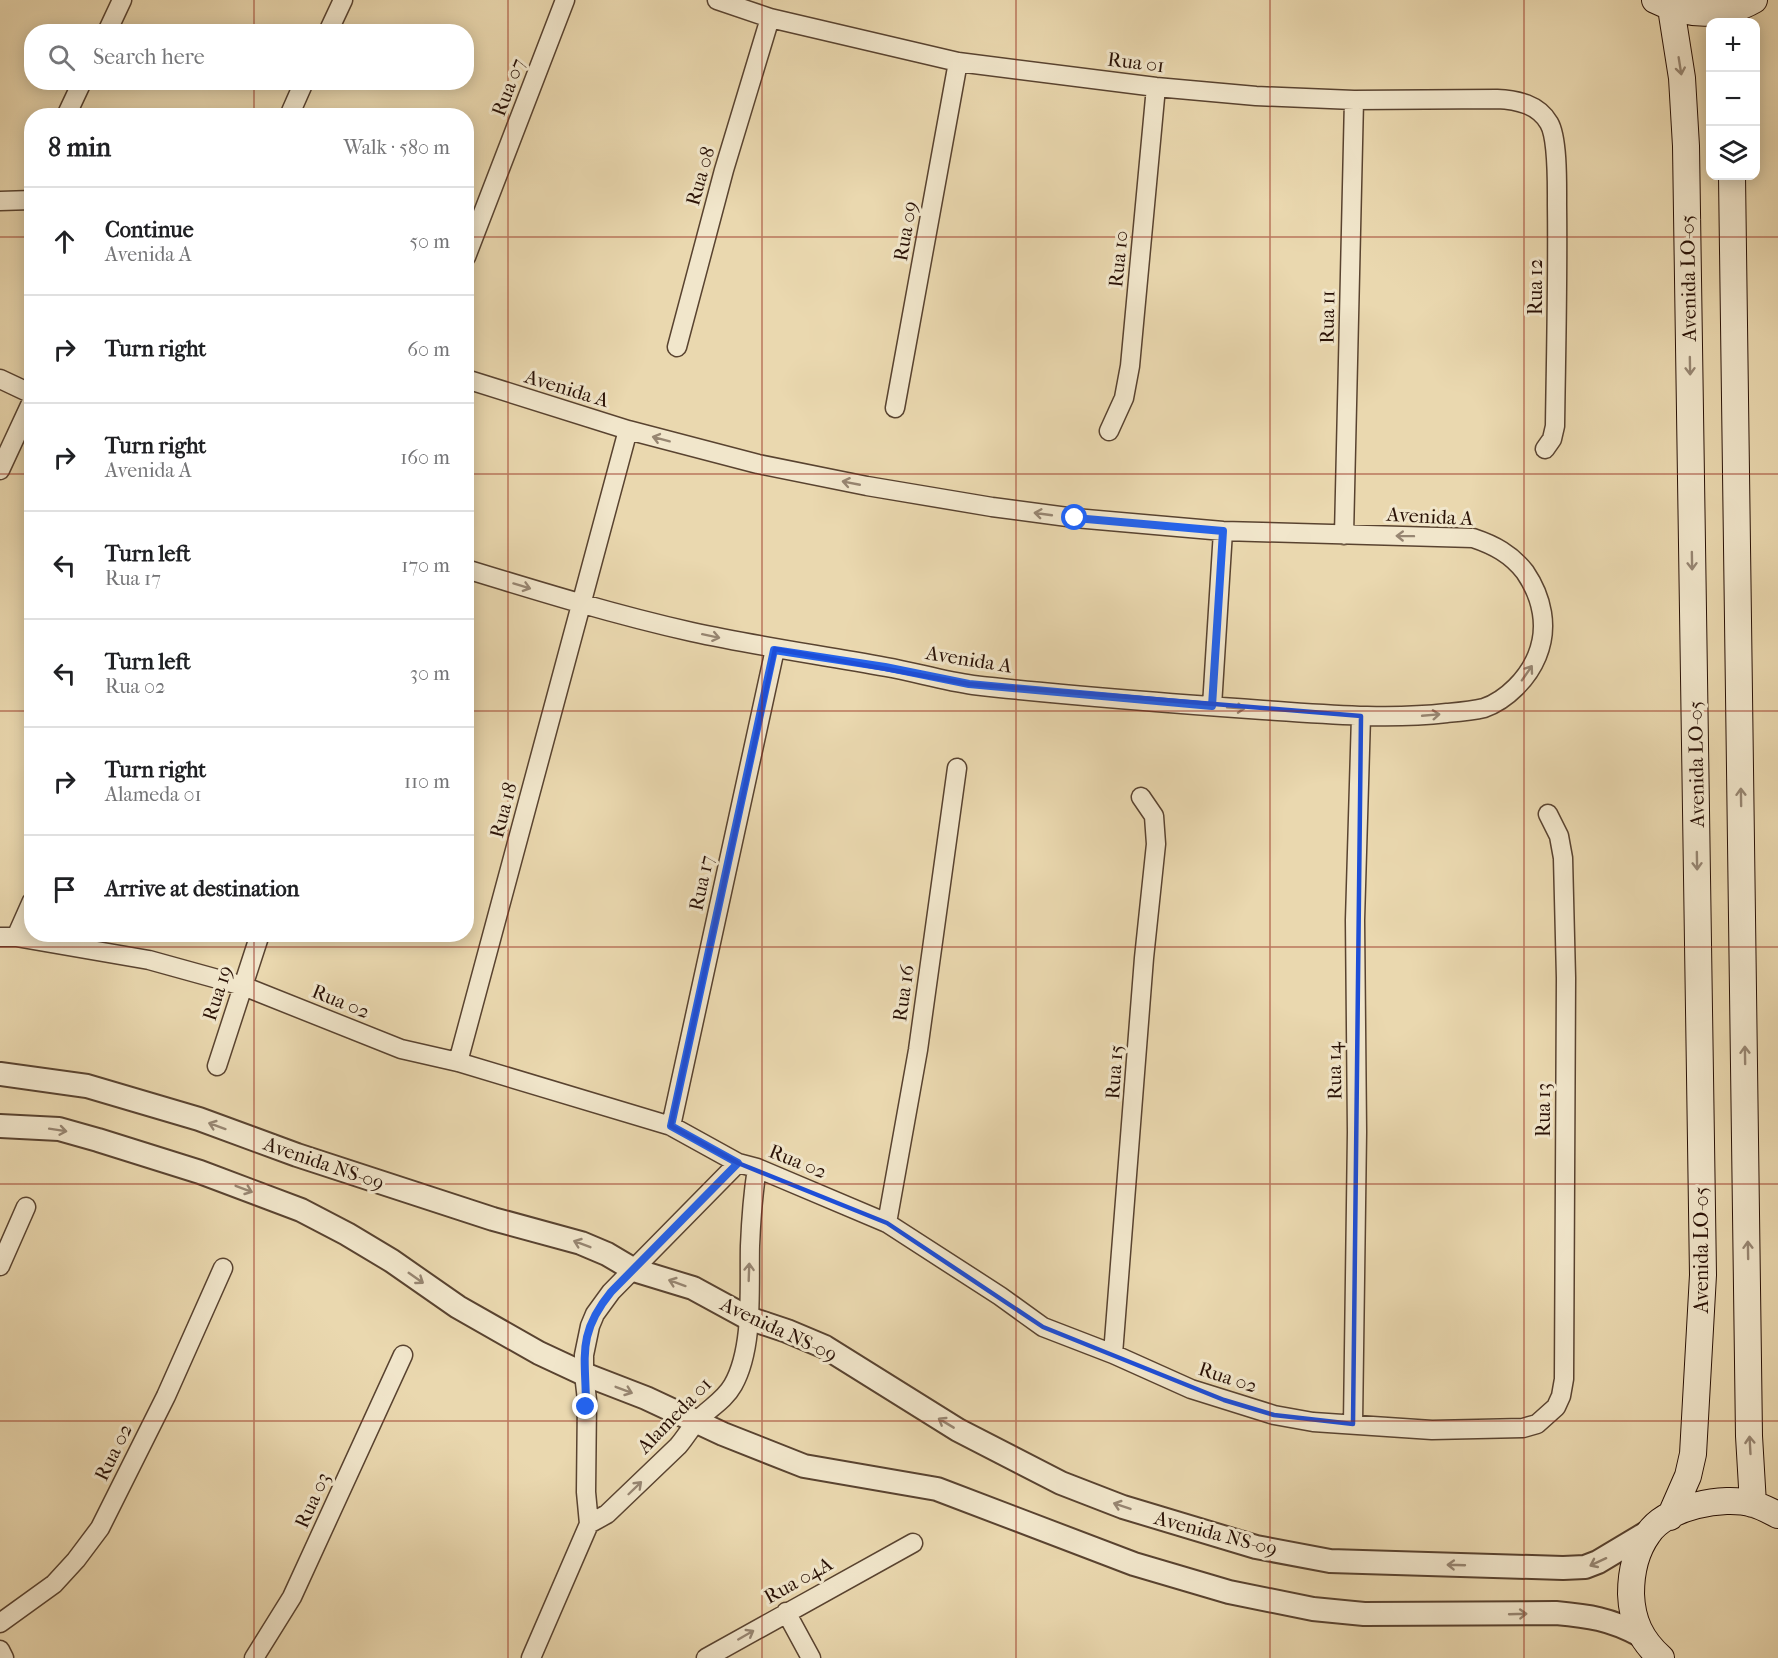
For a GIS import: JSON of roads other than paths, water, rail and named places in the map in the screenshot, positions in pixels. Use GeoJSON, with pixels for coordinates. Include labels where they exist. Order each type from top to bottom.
{"type":"FeatureCollection","features":[{"type":"Feature","properties":{"kind":"main road"},"geometry":{"type":"LineString","coordinates":[[1663,4],[1707,13],[1743,10]]}},
{"type":"Feature","properties":{"kind":"main road","name":"Avenida LO-05"},"geometry":{"type":"LineString","coordinates":[[1663,4],[1682,78],[1686,146],[1703,1275],[1693,1454],[1688,1476],[1670,1517]]}},
{"type":"Feature","properties":{"kind":"main road"},"geometry":{"type":"LineString","coordinates":[[1732,180],[1749,1436],[1753,1504]]}},
{"type":"Feature","properties":{"kind":"main road"},"geometry":{"type":"LineString","coordinates":[[1661,1658],[1640,1635],[1631,1604],[1633,1566],[1648,1533],[1670,1517],[1691,1506],[1708,1502],[1732,1501],[1753,1504],[1778,1515]]}},
{"type":"Feature","properties":{"kind":"street"},"geometry":{"type":"LineString","coordinates":[[111,24],[122,0]]}},
{"type":"Feature","properties":{"kind":"street"},"geometry":{"type":"LineString","coordinates":[[332,24],[343,0]]}},
{"type":"Feature","properties":{"kind":"street","name":"Rua 07"},"geometry":{"type":"LineString","coordinates":[[474,236],[565,0]]}},
{"type":"Feature","properties":{"kind":"street","name":"Rua 01"},"geometry":{"type":"LineString","coordinates":[[717,0],[770,18],[958,62],[1156,87],[1256,96],[1354,100],[1506,99],[1533,107],[1550,124]]}},
{"type":"Feature","properties":{"kind":"street","name":"Rua 08"},"geometry":{"type":"LineString","coordinates":[[677,346],[724,170],[770,18]]}},
{"type":"Feature","properties":{"kind":"street","name":"Rua 09"},"geometry":{"type":"LineString","coordinates":[[895,408],[958,62]]}},
{"type":"Feature","properties":{"kind":"street","name":"Rua 10"},"geometry":{"type":"LineString","coordinates":[[1109,431],[1124,398],[1130,366],[1156,87]]}},
{"type":"Feature","properties":{"kind":"street"},"geometry":{"type":"LineString","coordinates":[[70,108],[78,90]]}},
{"type":"Feature","properties":{"kind":"street"},"geometry":{"type":"LineString","coordinates":[[293,108],[300,90]]}},
{"type":"Feature","properties":{"kind":"street","name":"Rua 11"},"geometry":{"type":"LineString","coordinates":[[1344,535],[1354,100]]}},
{"type":"Feature","properties":{"kind":"street","name":"Rua 12"},"geometry":{"type":"LineString","coordinates":[[1545,449],[1550,443],[1555,426],[1557,367],[1557,186],[1555,149],[1550,124]]}},
{"type":"Feature","properties":{"kind":"street"},"geometry":{"type":"LineString","coordinates":[[0,201],[24,200]]}},
{"type":"Feature","properties":{"kind":"street"},"geometry":{"type":"LineString","coordinates":[[0,379],[24,390]]}},
{"type":"Feature","properties":{"kind":"street","name":"Avenida A"},"geometry":{"type":"LineString","coordinates":[[474,382],[628,430],[758,464],[881,488],[1075,518],[1223,531],[1464,537],[1484,542],[1503,551],[1514,560],[1534,588],[1544,621],[1538,654],[1529,672],[1510,693],[1493,704],[1482,708],[1427,715],[1360,716],[1212,706],[969,684],[885,667],[774,650],[688,631],[582,604],[474,571]]}},
{"type":"Feature","properties":{"kind":"street"},"geometry":{"type":"LineString","coordinates":[[0,470],[24,418]]}},
{"type":"Feature","properties":{"kind":"street","name":"Rua 18"},"geometry":{"type":"LineString","coordinates":[[458,1062],[628,430]]}},
{"type":"Feature","properties":{"kind":"street"},"geometry":{"type":"LineString","coordinates":[[1212,706],[1223,531]]}},
{"type":"Feature","properties":{"kind":"street","name":"Rua 17"},"geometry":{"type":"LineString","coordinates":[[671,1126],[774,650]]}},
{"type":"Feature","properties":{"kind":"street","name":"Rua 14"},"geometry":{"type":"LineString","coordinates":[[1353,1424],[1357,1132],[1355,920],[1360,716]]}},
{"type":"Feature","properties":{"kind":"street","name":"Rua 16"},"geometry":{"type":"LineString","coordinates":[[887,1222],[918,1050],[957,768]]}},
{"type":"Feature","properties":{"kind":"street","name":"Rua 15"},"geometry":{"type":"LineString","coordinates":[[1113,1354],[1134,1110],[1144,958],[1156,844],[1154,816],[1142,796]]}},
{"type":"Feature","properties":{"kind":"street","name":"Rua 13"},"geometry":{"type":"LineString","coordinates":[[1548,814],[1559,836],[1563,858],[1566,978],[1565,1350],[1562,1392],[1556,1407]]}},
{"type":"Feature","properties":{"kind":"street"},"geometry":{"type":"LineString","coordinates":[[8,937],[24,912]]}},
{"type":"Feature","properties":{"kind":"street","name":"Rua 02"},"geometry":{"type":"LineString","coordinates":[[8,937],[24,940]]}},
{"type":"Feature","properties":{"kind":"street","name":"Rua 02"},"geometry":{"type":"LineString","coordinates":[[39,942],[149,960],[243,986],[401,1049],[458,1062],[671,1126],[738,1163],[757,1168],[887,1222],[1043,1327],[1113,1354],[1191,1389],[1274,1415],[1313,1422],[1432,1430],[1512,1429],[1537,1424],[1556,1407]]}},
{"type":"Feature","properties":{"kind":"street","name":"Rua 19"},"geometry":{"type":"LineString","coordinates":[[217,1066],[257,942]]}},
{"type":"Feature","properties":{"kind":"street","name":"Avenida NS-09"},"geometry":{"type":"LineString","coordinates":[[0,1074],[87,1086],[199,1119],[297,1155],[493,1219],[581,1243],[607,1254],[634,1270],[693,1288],[748,1318],[825,1347],[958,1430],[1061,1483],[1123,1507],[1256,1547],[1330,1561],[1563,1568],[1585,1567],[1598,1562],[1648,1533]]}},
{"type":"Feature","properties":{"kind":"street"},"geometry":{"type":"LineString","coordinates":[[0,1126],[59,1129],[200,1172],[301,1210],[392,1261],[458,1308],[490,1327],[584,1374],[646,1398],[732,1438],[804,1466],[937,1489],[1134,1564],[1229,1592],[1313,1608],[1364,1614],[1573,1615],[1619,1624],[1640,1635]]}},
{"type":"Feature","properties":{"kind":"street"},"geometry":{"type":"LineString","coordinates":[[531,1658],[589,1524],[586,1492],[584,1374],[586,1340],[595,1314],[611,1292],[738,1163]]}},
{"type":"Feature","properties":{"kind":"street","name":"Alameda 01"},"geometry":{"type":"LineString","coordinates":[[589,1524],[607,1514],[635,1488],[689,1435],[698,1421],[727,1395],[734,1384],[743,1359],[748,1318],[753,1196],[757,1168]]}},
{"type":"Feature","properties":{"kind":"street"},"geometry":{"type":"LineString","coordinates":[[0,1266],[26,1208]]}},
{"type":"Feature","properties":{"kind":"street","name":"Rua 02"},"geometry":{"type":"LineString","coordinates":[[0,1623],[54,1584],[100,1528],[166,1395],[223,1268]]}},
{"type":"Feature","properties":{"kind":"street","name":"Rua 03"},"geometry":{"type":"LineString","coordinates":[[254,1658],[292,1597],[403,1355]]}},
{"type":"Feature","properties":{"kind":"street","name":"Rua 04A"},"geometry":{"type":"LineString","coordinates":[[706,1658],[913,1543]]}},
{"type":"Feature","properties":{"kind":"street"},"geometry":{"type":"LineString","coordinates":[[786,1612],[811,1658]]}},
{"type":"Feature","properties":{"kind":"street"},"geometry":{"type":"LineString","coordinates":[[0,1650],[4,1658]]}}]}
